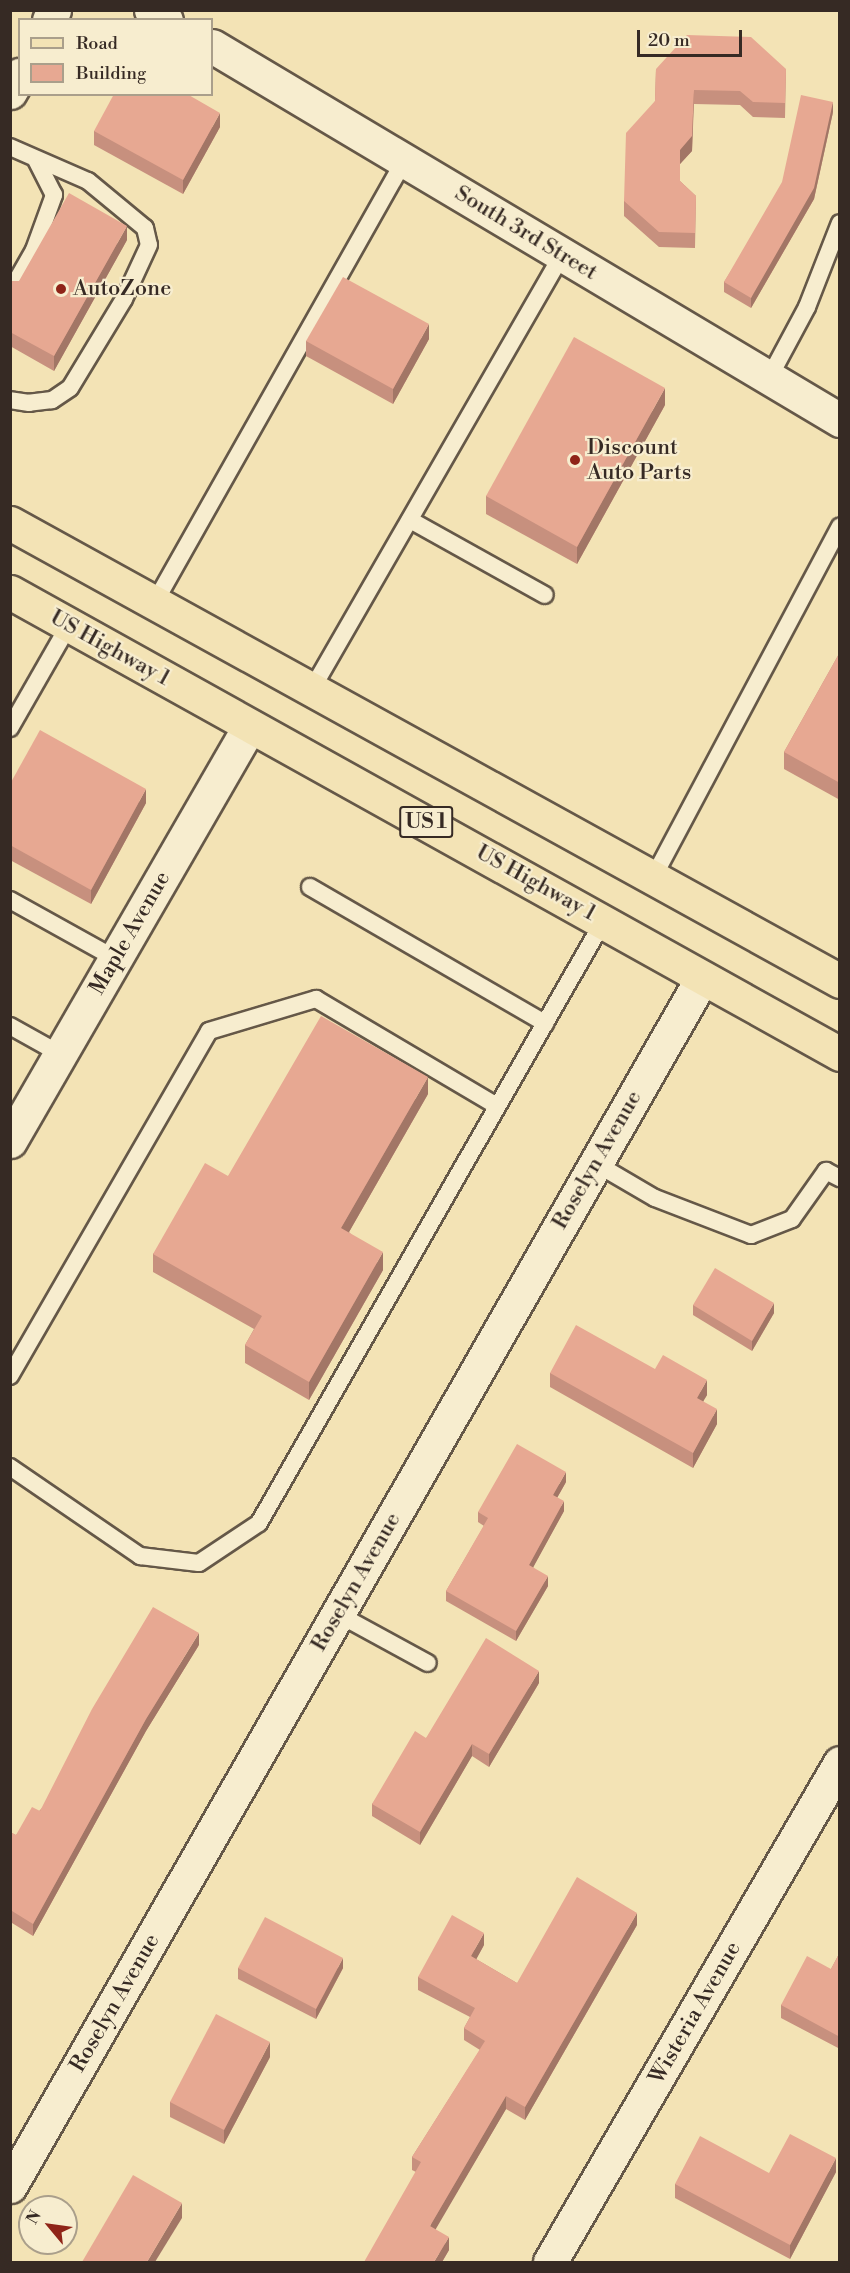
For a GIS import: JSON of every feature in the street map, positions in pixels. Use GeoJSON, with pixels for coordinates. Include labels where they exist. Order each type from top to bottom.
{"type":"FeatureCollection","features":[{"type":"Feature","properties":{"kind":"main road","name":"US 1"},"geometry":{"type":"LineString","coordinates":[[10,523],[840,981]]}},
{"type":"Feature","properties":{"kind":"main road","name":"US Highway 1"},"geometry":{"type":"LineString","coordinates":[[10,592],[604,920],[702,978],[840,1054]]}},
{"type":"Feature","properties":{"kind":"street","name":"South 3rd Street"},"geometry":{"type":"LineString","coordinates":[[213,47],[840,420]]}},
{"type":"Feature","properties":{"kind":"street"},"geometry":{"type":"LineString","coordinates":[[10,92],[18,78]]}},
{"type":"Feature","properties":{"kind":"street","name":"Maple Avenue"},"geometry":{"type":"LineString","coordinates":[[10,1140],[250,726]]}},
{"type":"Feature","properties":{"kind":"street","name":"Roselyn Avenue"},"geometry":{"type":"LineString","coordinates":[[10,2186],[702,978]]}},
{"type":"Feature","properties":{"kind":"street","name":"Wisteria Avenue"},"geometry":{"type":"LineString","coordinates":[[550,2262],[840,1763]]}},
{"type":"Feature","properties":{"kind":"lane"},"geometry":{"type":"LineString","coordinates":[[10,147],[88,182],[121,205],[145,228],[149,245],[129,290],[70,388],[52,400],[29,403],[10,400]]}},
{"type":"Feature","properties":{"kind":"lane"},"geometry":{"type":"LineString","coordinates":[[13,287],[34,250],[54,195],[36,160]]}},
{"type":"Feature","properties":{"kind":"lane"},"geometry":{"type":"LineString","coordinates":[[155,602],[404,161]]}},
{"type":"Feature","properties":{"kind":"lane"},"geometry":{"type":"LineString","coordinates":[[769,378],[807,307],[840,223]]}},
{"type":"Feature","properties":{"kind":"lane"},"geometry":{"type":"LineString","coordinates":[[312,689],[562,255]]}},
{"type":"Feature","properties":{"kind":"lane"},"geometry":{"type":"LineString","coordinates":[[410,520],[545,595]]}},
{"type":"Feature","properties":{"kind":"lane"},"geometry":{"type":"LineString","coordinates":[[653,878],[838,532]]}},
{"type":"Feature","properties":{"kind":"lane"},"geometry":{"type":"LineString","coordinates":[[10,728],[69,625]]}},
{"type":"Feature","properties":{"kind":"lane"},"geometry":{"type":"LineString","coordinates":[[310,887],[544,1023]]}},
{"type":"Feature","properties":{"kind":"lane"},"geometry":{"type":"LineString","coordinates":[[10,900],[116,959]]}},
{"type":"Feature","properties":{"kind":"lane"},"geometry":{"type":"LineString","coordinates":[[10,1467],[140,1556],[199,1563],[259,1523],[604,920]]}},
{"type":"Feature","properties":{"kind":"lane"},"geometry":{"type":"LineString","coordinates":[[10,1376],[209,1031],[316,999],[497,1106]]}},
{"type":"Feature","properties":{"kind":"lane"},"geometry":{"type":"LineString","coordinates":[[10,1026],[60,1054]]}},
{"type":"Feature","properties":{"kind":"lane"},"geometry":{"type":"LineString","coordinates":[[595,1163],[655,1198],[751,1234],[792,1218],[826,1171],[840,1178]]}},
{"type":"Feature","properties":{"kind":"lane"},"geometry":{"type":"LineString","coordinates":[[338,1614],[428,1663]]}},
{"type":"Feature","properties":{"kind":"building"},"geometry":{"type":"Polygon","coordinates":[[[687,35],[751,37],[786,69],[785,103],[753,102],[740,91],[694,90],[692,136],[680,150],[680,181],[696,196],[695,233],[659,232],[624,201],[626,133],[655,101],[656,69],[687,35]]]}},
{"type":"Feature","properties":{"kind":"building"},"geometry":{"type":"Polygon","coordinates":[[[801,95],[833,102],[814,188],[751,298],[724,282],[782,182],[801,95]]]}},
{"type":"Feature","properties":{"kind":"building"},"geometry":{"type":"Polygon","coordinates":[[[113,96],[190,96],[220,113],[183,180],[94,131],[113,96]]]}},
{"type":"Feature","properties":{"kind":"building","name":"AutoZone"},"geometry":{"type":"Polygon","coordinates":[[[69,193],[127,226],[54,356],[10,332],[10,281],[19,281],[69,193]]]}},
{"type":"Feature","properties":{"kind":"building"},"geometry":{"type":"Polygon","coordinates":[[[343,277],[429,324],[393,389],[306,341],[343,277]]]}},
{"type":"Feature","properties":{"kind":"building","name":"Discount Auto Parts"},"geometry":{"type":"Polygon","coordinates":[[[574,337],[665,388],[577,547],[486,496],[574,337]]]}},
{"type":"Feature","properties":{"kind":"building"},"geometry":{"type":"Polygon","coordinates":[[[840,652],[840,783],[784,752],[840,652]]]}},
{"type":"Feature","properties":{"kind":"building"},"geometry":{"type":"Polygon","coordinates":[[[40,730],[146,789],[91,890],[10,845],[10,784],[40,730]]]}},
{"type":"Feature","properties":{"kind":"building"},"geometry":{"type":"Polygon","coordinates":[[[321,1016],[428,1077],[341,1228],[383,1252],[309,1382],[245,1345],[262,1316],[153,1254],[205,1163],[228,1176],[321,1016]]]}},
{"type":"Feature","properties":{"kind":"building"},"geometry":{"type":"Polygon","coordinates":[[[715,1268],[774,1303],[752,1341],[693,1305],[715,1268]]]}},
{"type":"Feature","properties":{"kind":"building"},"geometry":{"type":"Polygon","coordinates":[[[576,1325],[655,1369],[663,1355],[707,1380],[697,1398],[717,1409],[693,1453],[550,1373],[576,1325]]]}},
{"type":"Feature","properties":{"kind":"building"},"geometry":{"type":"Polygon","coordinates":[[[517,1444],[566,1472],[553,1495],[564,1501],[529,1565],[548,1576],[516,1631],[446,1591],[488,1518],[478,1512],[517,1444]]]}},
{"type":"Feature","properties":{"kind":"building"},"geometry":{"type":"Polygon","coordinates":[[[153,1607],[199,1633],[146,1719],[33,1924],[12,1911],[10,1913],[10,1832],[16,1835],[32,1807],[40,1811],[92,1709],[153,1607]]]}},
{"type":"Feature","properties":{"kind":"building"},"geometry":{"type":"Polygon","coordinates":[[[486,1638],[539,1671],[489,1754],[472,1744],[420,1832],[372,1804],[415,1731],[426,1738],[486,1638]]]}},
{"type":"Feature","properties":{"kind":"building"},"geometry":{"type":"Polygon","coordinates":[[[577,1877],[637,1913],[525,2107],[506,2096],[430,2226],[449,2237],[434,2262],[364,2262],[421,2162],[412,2157],[485,2041],[464,2028],[475,2008],[418,1977],[452,1915],[484,1933],[471,1956],[517,1983],[577,1877]]]}},
{"type":"Feature","properties":{"kind":"building"},"geometry":{"type":"Polygon","coordinates":[[[265,1917],[343,1958],[316,2009],[238,1968],[265,1917]]]}},
{"type":"Feature","properties":{"kind":"building"},"geometry":{"type":"Polygon","coordinates":[[[840,1952],[840,2037],[781,2005],[807,1956],[831,1969],[840,1952]]]}},
{"type":"Feature","properties":{"kind":"building"},"geometry":{"type":"Polygon","coordinates":[[[216,2014],[270,2042],[224,2130],[170,2102],[216,2014]]]}},
{"type":"Feature","properties":{"kind":"building"},"geometry":{"type":"Polygon","coordinates":[[[790,2134],[836,2158],[790,2245],[675,2184],[700,2136],[769,2173],[790,2134]]]}},
{"type":"Feature","properties":{"kind":"building"},"geometry":{"type":"Polygon","coordinates":[[[133,2175],[182,2203],[147,2262],[82,2262],[133,2175]]]}},
{"type":"Feature","properties":{"kind":"place","name":"AutoZone"},"geometry":{"type":"Point","coordinates":[61,289]}},
{"type":"Feature","properties":{"kind":"place","name":"Discount Auto Parts"},"geometry":{"type":"Point","coordinates":[575,460]}}]}
